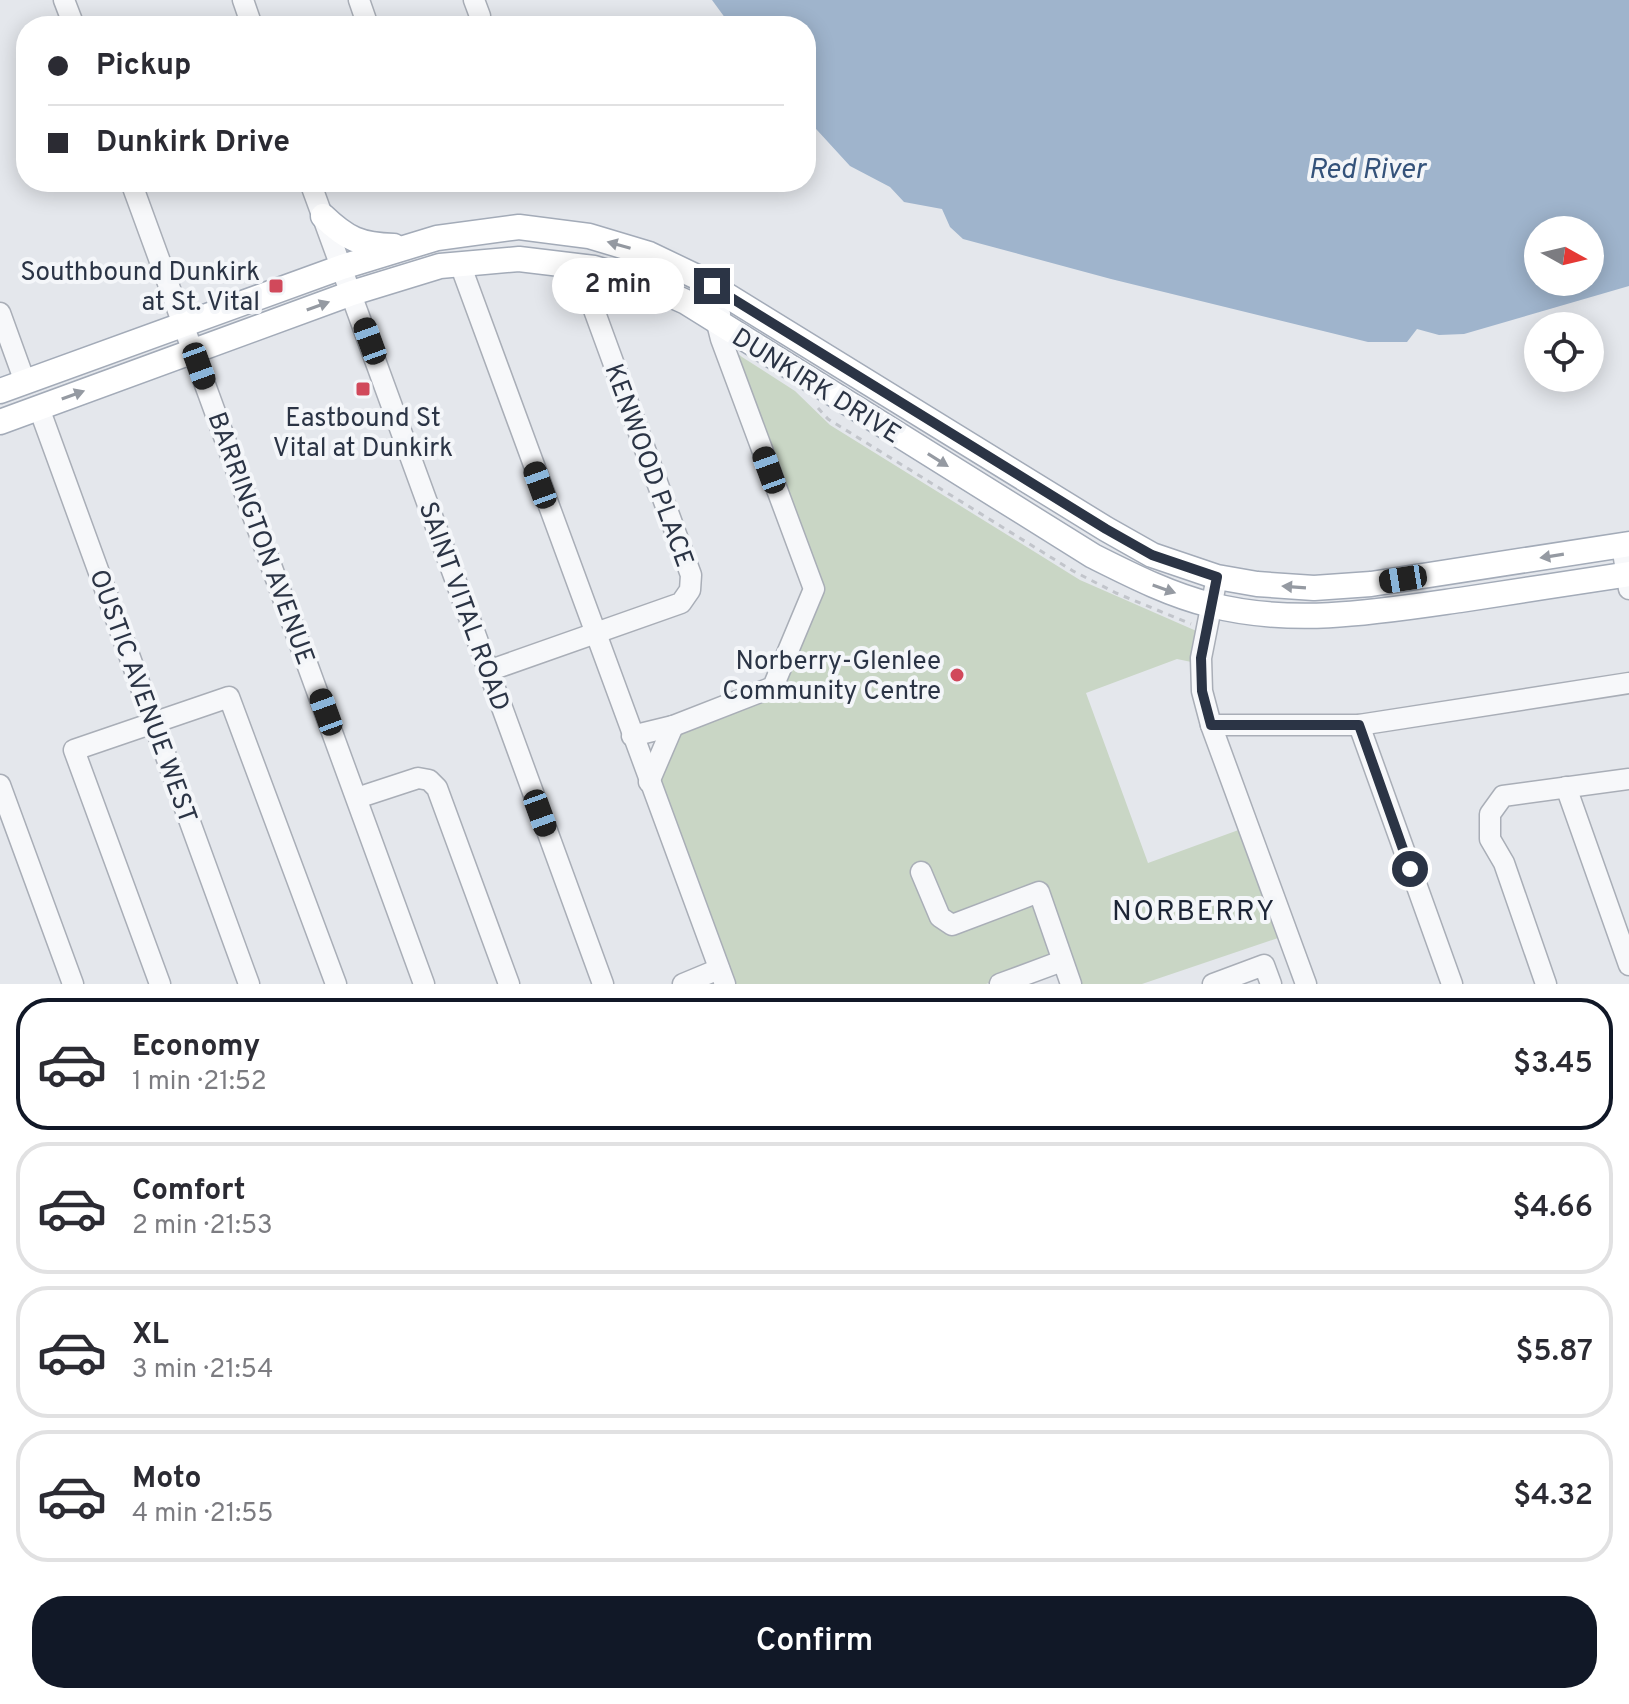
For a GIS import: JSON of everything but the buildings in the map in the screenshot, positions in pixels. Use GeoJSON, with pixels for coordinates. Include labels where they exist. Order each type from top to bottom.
{"type":"FeatureCollection","features":[{"type":"Feature","properties":{"kind":"main road"},"geometry":{"type":"LineString","coordinates":[[323,216],[344,236],[372,246],[408,247]]}},
{"type":"Feature","properties":{"kind":"main road","name":"DUNKIRK DRIVE"},"geometry":{"type":"LineString","coordinates":[[0,391],[342,267],[437,238],[519,227],[589,236],[649,254],[727,295],[1106,529],[1152,555],[1217,577],[1257,584],[1314,588],[1371,584],[1625,545]]}},
{"type":"Feature","properties":{"kind":"main road","name":"DUNKIRK DRIVE"},"geometry":{"type":"LineString","coordinates":[[0,422],[352,293],[440,266],[519,259],[594,268],[639,281],[686,302],[1093,556],[1143,581],[1211,605],[1252,613],[1311,617],[1368,614],[1628,579]]}},
{"type":"Feature","properties":{"kind":"street","name":"BARRINGTON AVENUE"},"geometry":{"type":"LineString","coordinates":[[135,192],[424,984]]}},
{"type":"Feature","properties":{"kind":"street","name":"SAINT VITAL ROAD"},"geometry":{"type":"LineString","coordinates":[[314,192],[603,984]]}},
{"type":"Feature","properties":{"kind":"street"},"geometry":{"type":"LineString","coordinates":[[460,264],[722,976],[683,984]]}},
{"type":"Feature","properties":{"kind":"street","name":"KENWOOD PLACE"},"geometry":{"type":"LineString","coordinates":[[488,671],[681,603],[690,590],[691,575],[590,299],[594,268]]}},
{"type":"Feature","properties":{"kind":"street"},"geometry":{"type":"LineString","coordinates":[[632,736],[673,726],[773,687],[814,589],[721,339],[717,323],[727,295]]}},
{"type":"Feature","properties":{"kind":"street"},"geometry":{"type":"LineString","coordinates":[[0,313],[25,382]]}},
{"type":"Feature","properties":{"kind":"street","name":"OUSTIC AVENUE WEST"},"geometry":{"type":"LineString","coordinates":[[39,408],[249,984]]}},
{"type":"Feature","properties":{"kind":"street"},"geometry":{"type":"LineString","coordinates":[[1625,545],[1628,579]]}},
{"type":"Feature","properties":{"kind":"street"},"geometry":{"type":"LineString","coordinates":[[1217,577],[1201,658],[1202,691],[1211,725],[1306,984]]}},
{"type":"Feature","properties":{"kind":"street"},"geometry":{"type":"LineString","coordinates":[[1211,725],[1359,725],[1629,683]]}},
{"type":"Feature","properties":{"kind":"street"},"geometry":{"type":"LineString","coordinates":[[160,984],[74,750],[229,697],[336,984]]}},
{"type":"Feature","properties":{"kind":"street"},"geometry":{"type":"LineString","coordinates":[[1359,725],[1452,984]]}},
{"type":"Feature","properties":{"kind":"street"},"geometry":{"type":"LineString","coordinates":[[649,782],[673,726]]}},
{"type":"Feature","properties":{"kind":"street"},"geometry":{"type":"LineString","coordinates":[[357,798],[418,778],[429,780],[437,788],[509,984]]}},
{"type":"Feature","properties":{"kind":"street"},"geometry":{"type":"LineString","coordinates":[[1546,984],[1504,863],[1490,839],[1490,814],[1503,796],[1629,779]]}},
{"type":"Feature","properties":{"kind":"street"},"geometry":{"type":"LineString","coordinates":[[0,785],[73,984]]}},
{"type":"Feature","properties":{"kind":"street"},"geometry":{"type":"LineString","coordinates":[[1566,787],[1629,965]]}},
{"type":"Feature","properties":{"kind":"street"},"geometry":{"type":"LineString","coordinates":[[921,872],[940,917],[952,925],[1039,892],[1071,984]]}},
{"type":"Feature","properties":{"kind":"street"},"geometry":{"type":"LineString","coordinates":[[1000,984],[1062,961]]}},
{"type":"Feature","properties":{"kind":"street"},"geometry":{"type":"LineString","coordinates":[[1213,984],[1264,965],[1271,984]]}},
{"type":"Feature","properties":{"kind":"path"},"geometry":{"type":"LineString","coordinates":[[811,402],[828,419],[1073,571],[1116,593]]}},
{"type":"Feature","properties":{"kind":"green space","name":"Norberry-Glenlee Community Centre"},"geometry":{"type":"Polygon","coordinates":[[[721,339],[742,357],[795,391],[830,425],[1080,580],[1201,633],[1196,663],[1177,659],[1086,693],[1148,863],[1244,828],[1284,936],[1142,984],[1075,984],[1064,958],[986,984],[727,984],[653,782],[673,726],[776,688],[817,589],[721,339]]]}},
{"type":"Feature","properties":{"kind":"water","name":"Red River"},"geometry":{"type":"Polygon","coordinates":[[[712,0],[1629,0],[1629,286],[1604,293],[1604,216],[1524,216],[1524,296],[1595,296],[1540,312],[1524,312],[1524,317],[1464,334],[1439,335],[1417,329],[1407,342],[1368,342],[1111,279],[963,239],[950,227],[942,209],[904,202],[890,187],[850,166],[816,129],[816,16],[724,16],[712,0]]]}},
{"type":"Feature","properties":{"kind":"place","name":"Southbound Dunkirk at St. Vital"},"geometry":{"type":"Point","coordinates":[276,286]}},
{"type":"Feature","properties":{"kind":"place","name":"Eastbound St Vital at Dunkirk"},"geometry":{"type":"Point","coordinates":[363,389]}},
{"type":"Feature","properties":{"kind":"place","name":"Norberry-Glenlee Community Centre"},"geometry":{"type":"Point","coordinates":[957,675]}},
{"type":"Feature","properties":{"kind":"district","name":"NORBERRY"},"geometry":{"type":"Point","coordinates":[1194,910]}},
{"type":"Feature","properties":{"kind":"route"},"geometry":{"type":"LineString","coordinates":[[712,286],[1106,529],[1152,555],[1217,577],[1201,658],[1202,691],[1211,725],[1359,725],[1410,869]]}}]}
